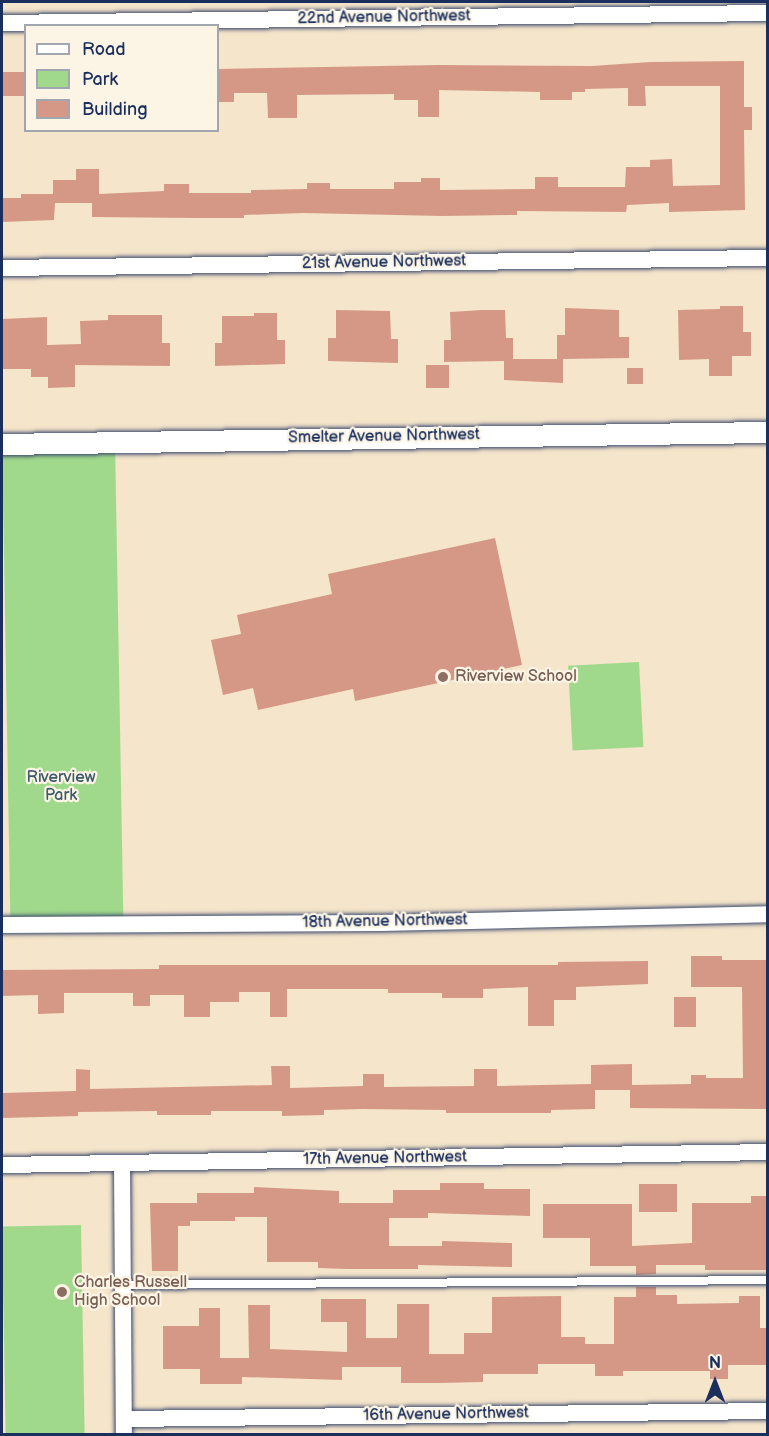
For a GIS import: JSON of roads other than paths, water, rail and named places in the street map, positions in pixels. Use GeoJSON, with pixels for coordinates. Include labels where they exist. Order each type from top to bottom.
{"type":"FeatureCollection","features":[{"type":"Feature","properties":{"kind":"street","name":"22nd Avenue Northwest"},"geometry":{"type":"LineString","coordinates":[[2,23],[768,13]]}},
{"type":"Feature","properties":{"kind":"street","name":"21st Avenue Northwest"},"geometry":{"type":"LineString","coordinates":[[2,268],[768,258]]}},
{"type":"Feature","properties":{"kind":"street","name":"Smelter Avenue Northwest"},"geometry":{"type":"LineString","coordinates":[[2,444],[768,432]]}},
{"type":"Feature","properties":{"kind":"street","name":"18th Avenue Northwest"},"geometry":{"type":"LineString","coordinates":[[2,925],[341,923],[768,914]]}},
{"type":"Feature","properties":{"kind":"street","name":"17th Avenue Northwest"},"geometry":{"type":"LineString","coordinates":[[2,1165],[768,1152]]}},
{"type":"Feature","properties":{"kind":"street"},"geometry":{"type":"LineString","coordinates":[[122,1163],[124,1426]]}},
{"type":"Feature","properties":{"kind":"street","name":"16th Avenue Northwest"},"geometry":{"type":"LineString","coordinates":[[124,1426],[768,1411]]}},
{"type":"Feature","properties":{"kind":"lane"},"geometry":{"type":"LineString","coordinates":[[123,1285],[768,1280]]}},
{"type":"Feature","properties":{"kind":"place","name":"Riverview School"},"geometry":{"type":"Point","coordinates":[443,677]}},
{"type":"Feature","properties":{"kind":"place","name":"Charles Russell High School"},"geometry":{"type":"Point","coordinates":[62,1292]}},
{"type":"Feature","properties":{"kind":"park label","name":"Riverview Park"},"geometry":{"type":"Point","coordinates":[61,787]}}]}
